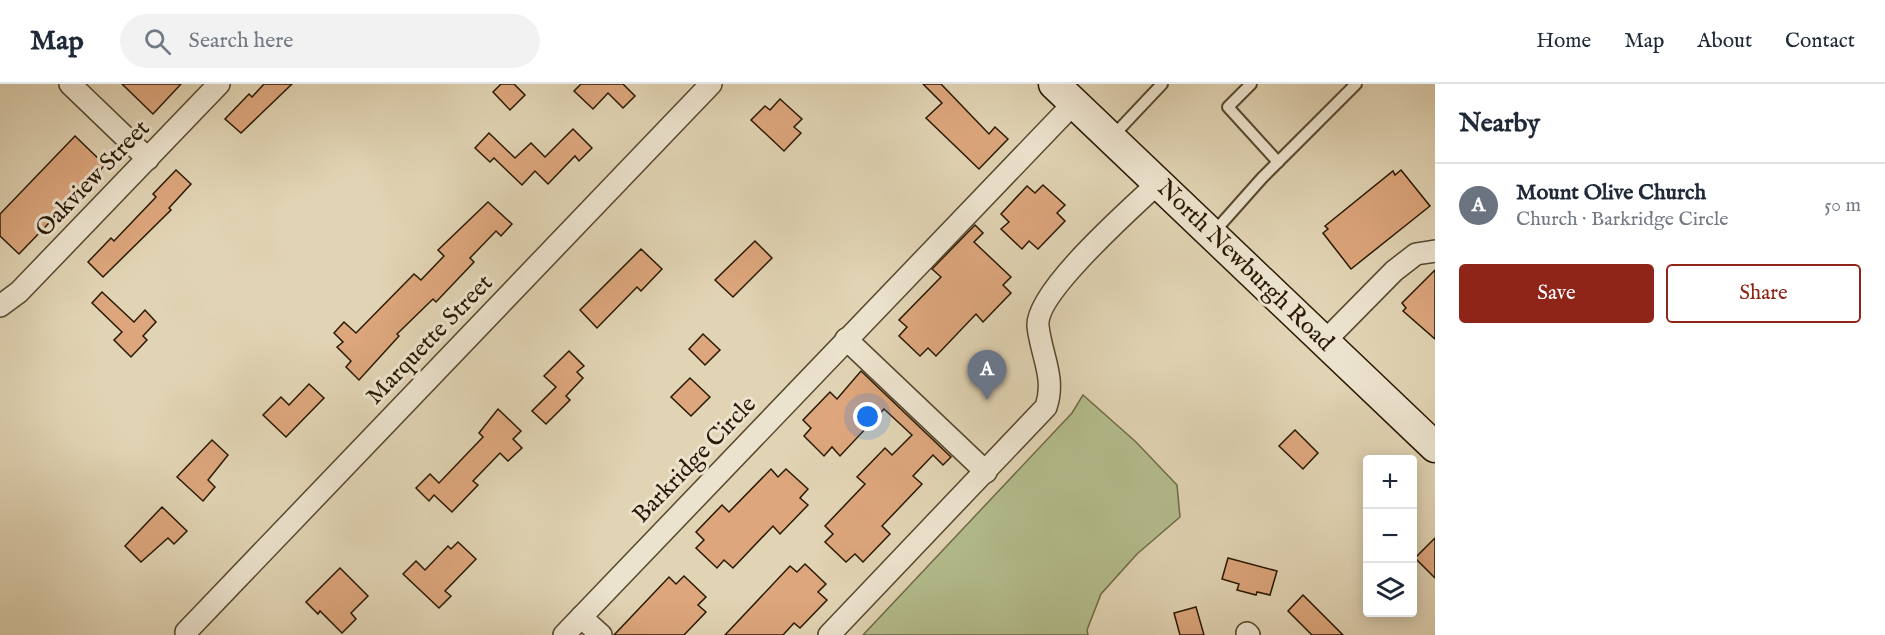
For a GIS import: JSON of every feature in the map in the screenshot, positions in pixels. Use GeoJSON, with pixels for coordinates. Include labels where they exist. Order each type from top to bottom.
{"type":"FeatureCollection","features":[{"type":"Feature","properties":{"kind":"main road","name":"North Newburgh Road"},"geometry":{"type":"LineString","coordinates":[[1064,94],[1435,447]]}},
{"type":"Feature","properties":{"kind":"street"},"geometry":{"type":"LineString","coordinates":[[70,84],[148,159]]}},
{"type":"Feature","properties":{"kind":"street","name":"Oakview Street"},"geometry":{"type":"LineString","coordinates":[[0,306],[19,292],[219,84]]}},
{"type":"Feature","properties":{"kind":"street","name":"Marquette Street"},"geometry":{"type":"LineString","coordinates":[[186,632],[711,84]]}},
{"type":"Feature","properties":{"kind":"street","name":"Barkridge Circle"},"geometry":{"type":"LineString","coordinates":[[564,635],[846,339],[1064,94]]}},
{"type":"Feature","properties":{"kind":"street"},"geometry":{"type":"LineString","coordinates":[[829,635],[1046,407],[1051,394],[1051,380],[1038,324],[1044,305],[1067,273],[1158,183]]}},
{"type":"Feature","properties":{"kind":"street"},"geometry":{"type":"LineString","coordinates":[[1324,342],[1394,271],[1416,254],[1435,251]]}},
{"type":"Feature","properties":{"kind":"street"},"geometry":{"type":"LineString","coordinates":[[846,339],[986,472]]}},
{"type":"Feature","properties":{"kind":"street"},"geometry":{"type":"LineString","coordinates":[[581,617],[601,635]]}},
{"type":"Feature","properties":{"kind":"lane"},"geometry":{"type":"LineString","coordinates":[[1111,138],[1162,84]]}},
{"type":"Feature","properties":{"kind":"lane"},"geometry":{"type":"LineString","coordinates":[[1251,84],[1228,107],[1278,162]]}},
{"type":"Feature","properties":{"kind":"lane"},"geometry":{"type":"LineString","coordinates":[[1211,234],[1278,162],[1356,84]]}},
{"type":"Feature","properties":{"kind":"green space"},"geometry":{"type":"Polygon","coordinates":[[[1083,395],[1136,442],[1177,485],[1180,517],[1137,554],[1101,594],[1087,630],[1088,635],[863,635],[1072,413],[1083,395]]]}},
{"type":"Feature","properties":{"kind":"building"},"geometry":{"type":"Polygon","coordinates":[[[122,84],[181,84],[153,114],[122,84]]]}},
{"type":"Feature","properties":{"kind":"building"},"geometry":{"type":"Polygon","coordinates":[[[264,84],[292,84],[241,133],[225,119],[249,94],[252,97],[264,84]]]}},
{"type":"Feature","properties":{"kind":"building"},"geometry":{"type":"Polygon","coordinates":[[[501,84],[514,84],[525,95],[510,110],[493,92],[501,84]]]}},
{"type":"Feature","properties":{"kind":"building"},"geometry":{"type":"Polygon","coordinates":[[[581,84],[623,84],[635,96],[623,108],[608,93],[593,109],[574,91],[581,84]]]}},
{"type":"Feature","properties":{"kind":"building"},"geometry":{"type":"Polygon","coordinates":[[[923,84],[941,84],[989,134],[995,127],[1008,139],[979,169],[926,118],[942,103],[923,84]]]}},
{"type":"Feature","properties":{"kind":"building"},"geometry":{"type":"Polygon","coordinates":[[[780,99],[802,119],[794,127],[801,133],[784,151],[751,120],[765,106],[770,110],[780,99]]]}},
{"type":"Feature","properties":{"kind":"building"},"geometry":{"type":"Polygon","coordinates":[[[573,129],[592,148],[579,161],[575,156],[548,184],[535,171],[522,185],[494,158],[490,162],[475,148],[489,133],[515,158],[531,143],[545,157],[573,129]]]}},
{"type":"Feature","properties":{"kind":"building"},"geometry":{"type":"Polygon","coordinates":[[[75,136],[105,165],[19,254],[0,236],[0,214],[75,136]]]}},
{"type":"Feature","properties":{"kind":"building"},"geometry":{"type":"Polygon","coordinates":[[[176,170],[191,184],[169,208],[171,210],[103,277],[88,262],[111,238],[114,241],[156,197],[153,194],[176,170]]]}},
{"type":"Feature","properties":{"kind":"building"},"geometry":{"type":"Polygon","coordinates":[[[1401,170],[1430,206],[1351,269],[1323,233],[1328,229],[1325,226],[1393,171],[1395,175],[1401,170]]]}},
{"type":"Feature","properties":{"kind":"building"},"geometry":{"type":"Polygon","coordinates":[[[1043,185],[1065,205],[1057,213],[1065,221],[1038,249],[1029,241],[1022,249],[1001,229],[1009,222],[1001,214],[1027,186],[1035,193],[1043,185]]]}},
{"type":"Feature","properties":{"kind":"building"},"geometry":{"type":"Polygon","coordinates":[[[488,202],[512,224],[501,236],[496,231],[470,258],[474,262],[436,302],[433,299],[397,334],[399,336],[359,380],[346,367],[351,361],[337,347],[343,342],[334,333],[344,322],[356,333],[414,274],[421,280],[444,256],[438,250],[488,202]]]}},
{"type":"Feature","properties":{"kind":"building"},"geometry":{"type":"Polygon","coordinates":[[[975,225],[983,233],[974,242],[1011,277],[1003,285],[1011,293],[983,322],[976,314],[936,356],[928,348],[920,356],[899,336],[907,327],[899,320],[941,277],[932,269],[975,225]]]}},
{"type":"Feature","properties":{"kind":"building"},"geometry":{"type":"Polygon","coordinates":[[[755,241],[772,258],[733,297],[715,280],[755,241]]]}},
{"type":"Feature","properties":{"kind":"building"},"geometry":{"type":"Polygon","coordinates":[[[641,249],[662,269],[641,291],[637,287],[597,328],[580,310],[641,249]]]}},
{"type":"Feature","properties":{"kind":"building"},"geometry":{"type":"Polygon","coordinates":[[[1435,270],[1435,339],[1403,311],[1406,308],[1402,303],[1435,270]]]}},
{"type":"Feature","properties":{"kind":"building"},"geometry":{"type":"Polygon","coordinates":[[[102,292],[134,322],[145,310],[156,322],[143,336],[147,340],[131,357],[114,340],[122,332],[92,303],[102,292]]]}},
{"type":"Feature","properties":{"kind":"building"},"geometry":{"type":"Polygon","coordinates":[[[703,334],[720,350],[705,365],[689,349],[703,334]]]}},
{"type":"Feature","properties":{"kind":"building"},"geometry":{"type":"Polygon","coordinates":[[[569,351],[584,366],[577,372],[583,378],[566,396],[570,400],[546,424],[532,411],[556,387],[544,376],[569,351]]]}},
{"type":"Feature","properties":{"kind":"building"},"geometry":{"type":"Polygon","coordinates":[[[861,371],[951,457],[943,465],[933,455],[913,476],[922,484],[882,526],[890,534],[863,562],[855,554],[846,562],[825,542],[833,534],[825,526],[865,484],[857,477],[885,448],[892,455],[912,435],[884,409],[840,456],[832,447],[824,456],[804,436],[811,428],[803,420],[830,392],[837,399],[861,371]]]}},
{"type":"Feature","properties":{"kind":"building"},"geometry":{"type":"Polygon","coordinates":[[[690,378],[710,397],[691,416],[671,397],[690,378]]]}},
{"type":"Feature","properties":{"kind":"building"},"geometry":{"type":"Polygon","coordinates":[[[309,384],[324,398],[286,437],[263,415],[281,397],[289,405],[309,384]]]}},
{"type":"Feature","properties":{"kind":"building"},"geometry":{"type":"Polygon","coordinates":[[[498,409],[521,431],[513,439],[522,448],[508,461],[500,453],[473,481],[478,485],[452,512],[434,495],[429,501],[416,488],[430,474],[439,483],[483,437],[479,433],[498,409]]]}},
{"type":"Feature","properties":{"kind":"building"},"geometry":{"type":"Polygon","coordinates":[[[1295,430],[1318,453],[1303,469],[1279,446],[1295,430]]]}},
{"type":"Feature","properties":{"kind":"building"},"geometry":{"type":"Polygon","coordinates":[[[212,440],[228,455],[208,480],[215,487],[203,501],[177,477],[212,440]]]}},
{"type":"Feature","properties":{"kind":"building"},"geometry":{"type":"Polygon","coordinates":[[[771,469],[778,477],[786,469],[808,489],[800,498],[808,505],[780,534],[773,526],[733,568],[724,560],[717,568],[696,548],[704,540],[696,532],[722,505],[729,512],[771,469]]]}},
{"type":"Feature","properties":{"kind":"building"},"geometry":{"type":"Polygon","coordinates":[[[162,507],[187,531],[174,544],[168,538],[141,562],[125,546],[162,507]]]}},
{"type":"Feature","properties":{"kind":"building"},"geometry":{"type":"Polygon","coordinates":[[[1435,538],[1435,578],[1417,560],[1417,556],[1435,538]]]}},
{"type":"Feature","properties":{"kind":"building"},"geometry":{"type":"Polygon","coordinates":[[[458,542],[476,559],[445,591],[451,596],[439,608],[403,574],[416,561],[425,570],[448,546],[451,549],[458,542]]]}},
{"type":"Feature","properties":{"kind":"building"},"geometry":{"type":"Polygon","coordinates":[[[1228,558],[1277,571],[1270,595],[1257,592],[1256,595],[1237,590],[1239,584],[1222,579],[1228,558]]]}},
{"type":"Feature","properties":{"kind":"building"},"geometry":{"type":"Polygon","coordinates":[[[805,564],[826,584],[818,592],[827,600],[800,628],[794,623],[783,635],[725,635],[790,566],[797,572],[805,564]]]}},
{"type":"Feature","properties":{"kind":"building"},"geometry":{"type":"Polygon","coordinates":[[[340,568],[368,596],[351,613],[356,619],[342,633],[320,611],[318,614],[306,602],[340,568]]]}},
{"type":"Feature","properties":{"kind":"building"},"geometry":{"type":"Polygon","coordinates":[[[684,576],[706,597],[698,605],[706,612],[684,635],[614,635],[669,577],[676,584],[684,576]]]}},
{"type":"Feature","properties":{"kind":"building"},"geometry":{"type":"Polygon","coordinates":[[[1303,595],[1343,635],[1312,635],[1288,611],[1303,595]]]}},
{"type":"Feature","properties":{"kind":"building"},"geometry":{"type":"Polygon","coordinates":[[[1196,607],[1204,635],[1180,635],[1174,613],[1196,607]]]}},
{"type":"Feature","properties":{"kind":"place","name":"Mount Olive Church"},"geometry":{"type":"Point","coordinates":[987,400]}}]}
